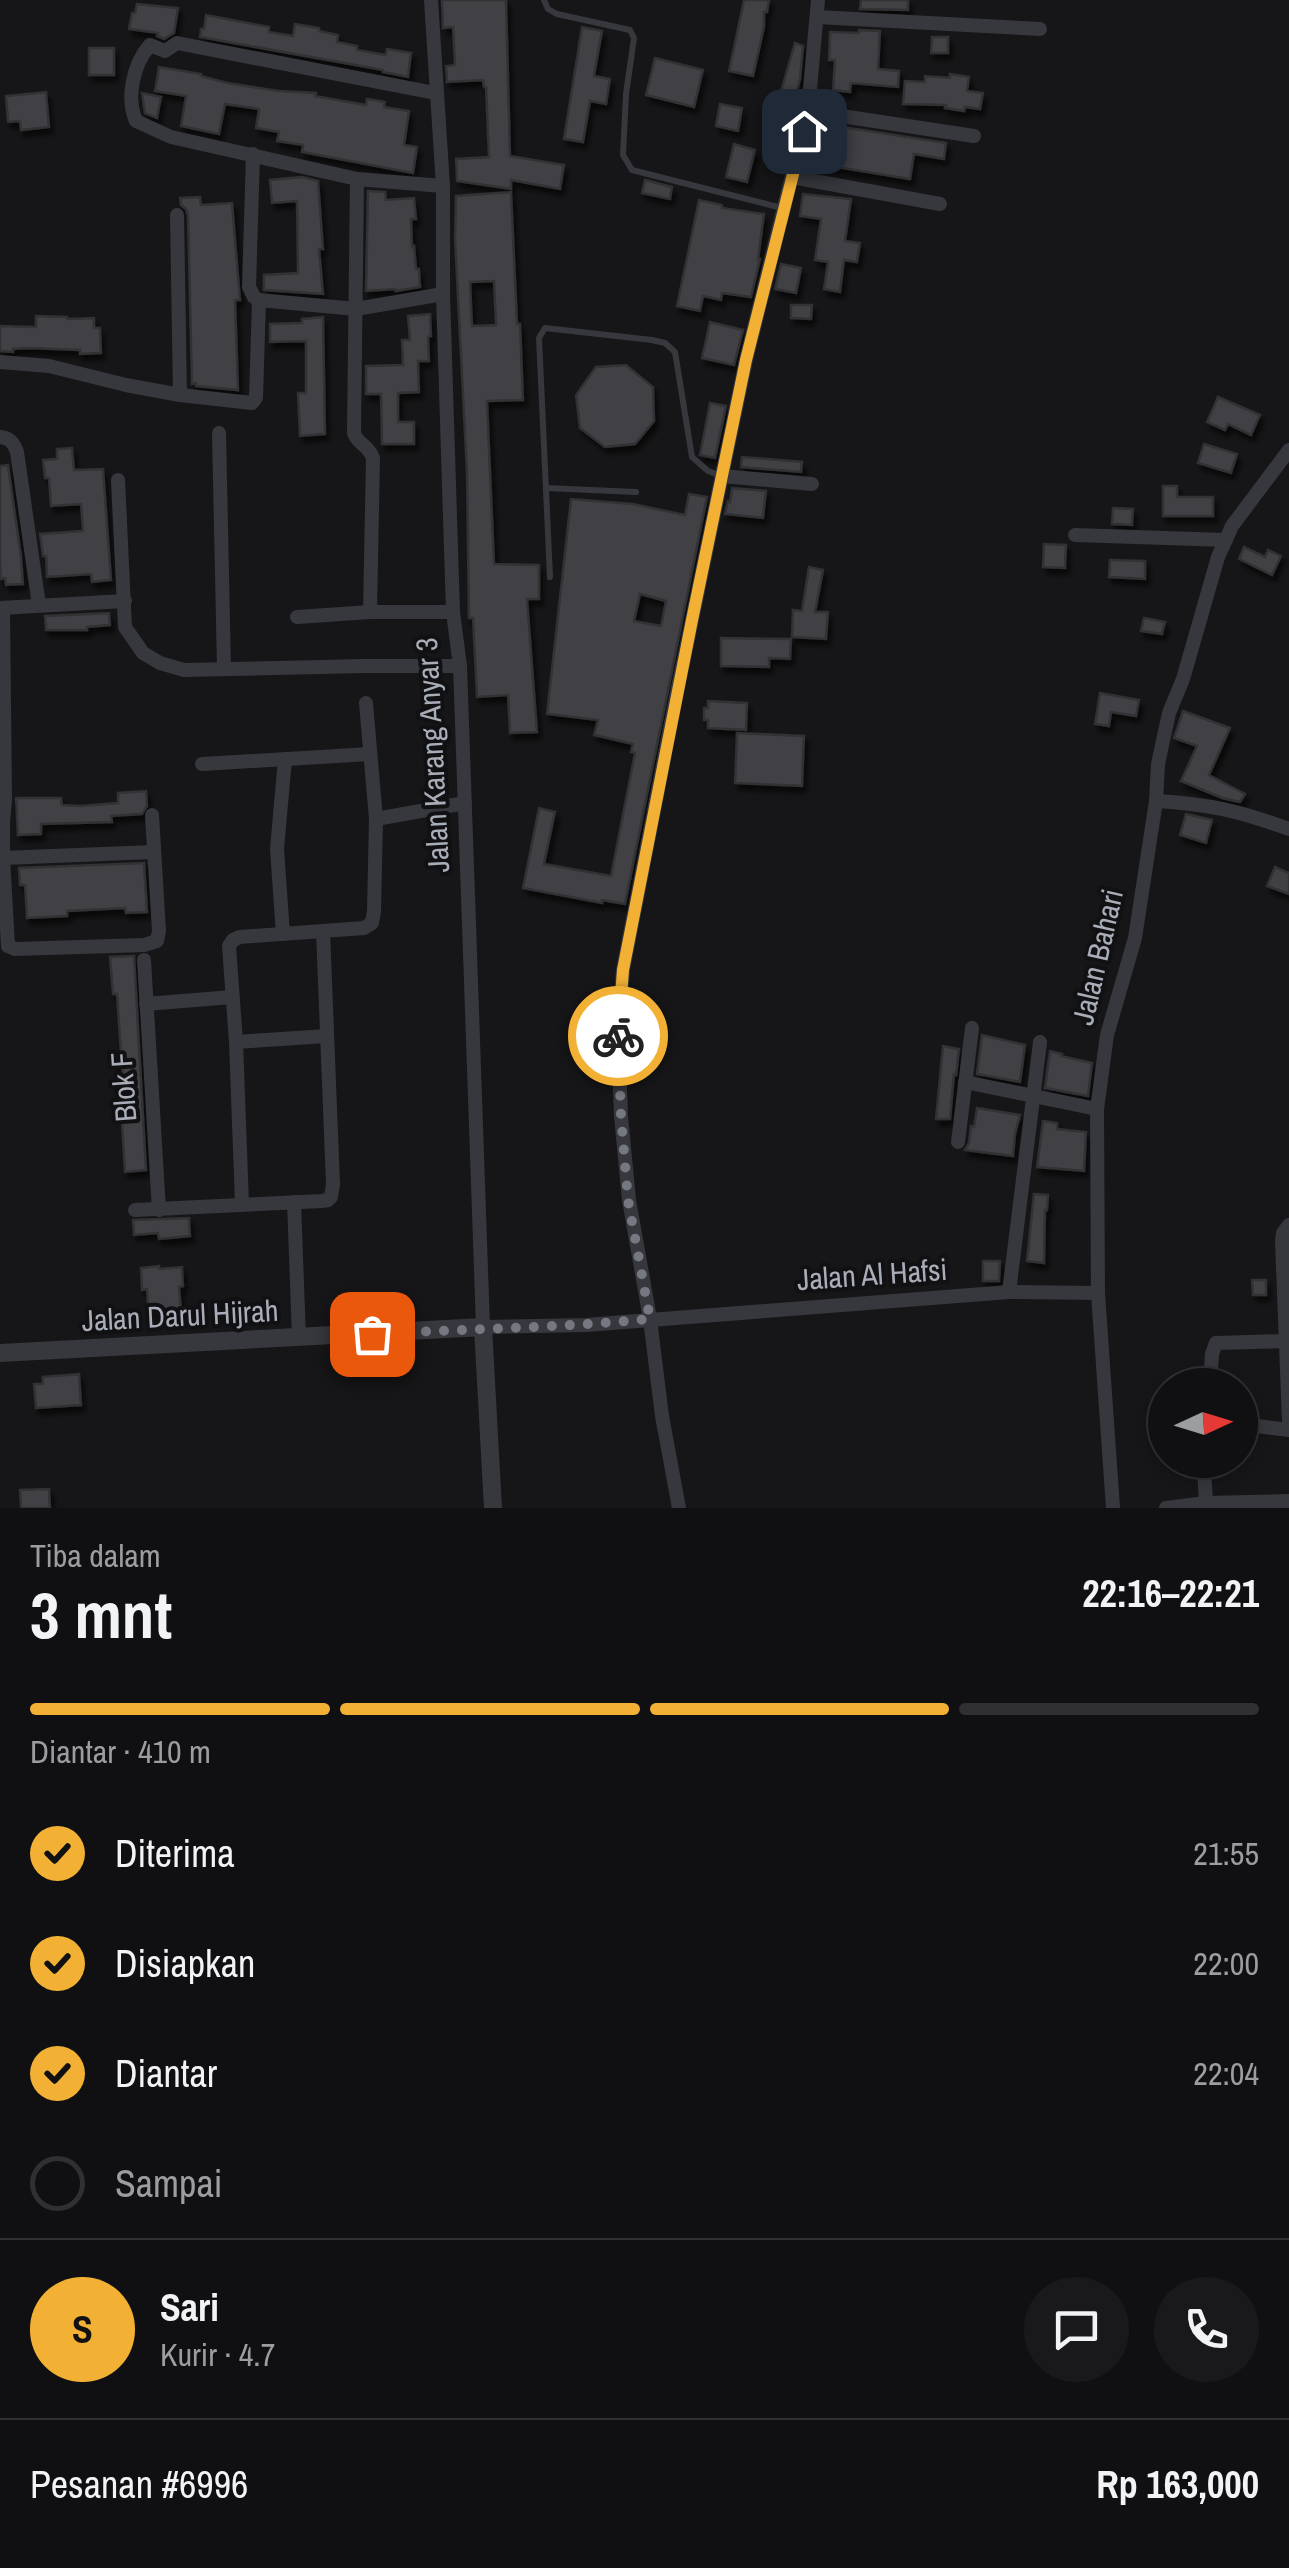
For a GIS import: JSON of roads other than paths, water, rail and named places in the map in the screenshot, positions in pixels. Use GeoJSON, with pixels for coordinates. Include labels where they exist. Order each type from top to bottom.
{"type":"FeatureCollection","features":[{"type":"Feature","properties":{"kind":"street","name":"Jalan Karang Anyar 3"},"geometry":{"type":"LineString","coordinates":[[431,0],[442,186],[452,612],[460,666],[493,1508]]}},
{"type":"Feature","properties":{"kind":"street"},"geometry":{"type":"LineString","coordinates":[[679,1508],[628,1200],[618,1034],[622,986],[677,692],[746,360],[808,111],[818,0]]}},
{"type":"Feature","properties":{"kind":"street"},"geometry":{"type":"LineString","coordinates":[[817,17],[1040,28]]}},
{"type":"Feature","properties":{"kind":"street"},"geometry":{"type":"LineString","coordinates":[[435,94],[177,43],[165,51],[150,45],[141,55],[130,107],[136,121],[171,136],[357,178],[442,186]]}},
{"type":"Feature","properties":{"kind":"street"},"geometry":{"type":"LineString","coordinates":[[808,111],[974,136]]}},
{"type":"Feature","properties":{"kind":"street"},"geometry":{"type":"LineString","coordinates":[[253,154],[249,286],[258,300],[356,309],[443,294]]}},
{"type":"Feature","properties":{"kind":"street"},"geometry":{"type":"LineString","coordinates":[[792,177],[940,204]]}},
{"type":"Feature","properties":{"kind":"street"},"geometry":{"type":"LineString","coordinates":[[357,178],[354,432],[373,458],[370,612]]}},
{"type":"Feature","properties":{"kind":"street"},"geometry":{"type":"LineString","coordinates":[[177,215],[180,396]]}},
{"type":"Feature","properties":{"kind":"street"},"geometry":{"type":"LineString","coordinates":[[0,362],[49,366],[180,396],[252,404],[256,398],[258,300]]}},
{"type":"Feature","properties":{"kind":"street"},"geometry":{"type":"LineString","coordinates":[[218,433],[224,668]]}},
{"type":"Feature","properties":{"kind":"street"},"geometry":{"type":"LineString","coordinates":[[0,437],[15,445],[17,452],[39,605]]}},
{"type":"Feature","properties":{"kind":"street","name":"Jalan Bahari"},"geometry":{"type":"LineString","coordinates":[[1113,1508],[1098,1293],[1096,1109],[1107,1035],[1135,938],[1158,764],[1169,713],[1183,679],[1218,557],[1232,526],[1289,450]]}},
{"type":"Feature","properties":{"kind":"street"},"geometry":{"type":"LineString","coordinates":[[722,476],[812,484]]}},
{"type":"Feature","properties":{"kind":"street"},"geometry":{"type":"LineString","coordinates":[[118,480],[124,627],[143,654],[184,670],[460,666]]}},
{"type":"Feature","properties":{"kind":"street"},"geometry":{"type":"LineString","coordinates":[[1075,535],[1226,540]]}},
{"type":"Feature","properties":{"kind":"street"},"geometry":{"type":"LineString","coordinates":[[125,601],[1,608],[3,909],[8,946],[15,949],[144,945],[158,939],[152,815]]}},
{"type":"Feature","properties":{"kind":"street"},"geometry":{"type":"LineString","coordinates":[[296,616],[452,612]]}},
{"type":"Feature","properties":{"kind":"street"},"geometry":{"type":"LineString","coordinates":[[242,1204],[228,952],[231,942],[240,938],[364,928],[372,923],[376,819],[366,702]]}},
{"type":"Feature","properties":{"kind":"street"},"geometry":{"type":"LineString","coordinates":[[202,764],[370,754]]}},
{"type":"Feature","properties":{"kind":"street"},"geometry":{"type":"LineString","coordinates":[[283,934],[278,849],[285,759]]}},
{"type":"Feature","properties":{"kind":"street"},"geometry":{"type":"LineString","coordinates":[[1156,801],[1200,803],[1238,811],[1289,830]]}},
{"type":"Feature","properties":{"kind":"street"},"geometry":{"type":"LineString","coordinates":[[376,819],[465,803]]}},
{"type":"Feature","properties":{"kind":"street"},"geometry":{"type":"LineString","coordinates":[[3,858],[153,852]]}},
{"type":"Feature","properties":{"kind":"street"},"geometry":{"type":"LineString","coordinates":[[135,1210],[328,1200],[332,1194],[322,931]]}},
{"type":"Feature","properties":{"kind":"street","name":"Blok F"},"geometry":{"type":"LineString","coordinates":[[144,960],[159,1210]]}},
{"type":"Feature","properties":{"kind":"street"},"geometry":{"type":"LineString","coordinates":[[146,1004],[232,997]]}},
{"type":"Feature","properties":{"kind":"street"},"geometry":{"type":"LineString","coordinates":[[958,1142],[972,1028]]}},
{"type":"Feature","properties":{"kind":"street"},"geometry":{"type":"LineString","coordinates":[[236,1042],[328,1036]]}},
{"type":"Feature","properties":{"kind":"street"},"geometry":{"type":"LineString","coordinates":[[1008,1292],[1040,1042]]}},
{"type":"Feature","properties":{"kind":"street"},"geometry":{"type":"LineString","coordinates":[[965,1082],[1096,1109]]}},
{"type":"Feature","properties":{"kind":"street"},"geometry":{"type":"LineString","coordinates":[[294,1202],[298,1338]]}},
{"type":"Feature","properties":{"kind":"street"},"geometry":{"type":"LineString","coordinates":[[1289,1224],[1282,1242],[1289,1422]]}},
{"type":"Feature","properties":{"kind":"street","name":"Jalan Al Hafsi"},"geometry":{"type":"LineString","coordinates":[[483,1327],[586,1325],[1008,1292],[1098,1293]]}},
{"type":"Feature","properties":{"kind":"street","name":"Jalan Darul Hijrah"},"geometry":{"type":"LineString","coordinates":[[0,1353],[483,1327]]}},
{"type":"Feature","properties":{"kind":"street"},"geometry":{"type":"LineString","coordinates":[[1211,1368],[1216,1343],[1285,1341]]}},
{"type":"Feature","properties":{"kind":"street"},"geometry":{"type":"LineString","coordinates":[[1258,1426],[1289,1430]]}},
{"type":"Feature","properties":{"kind":"street"},"geometry":{"type":"LineString","coordinates":[[1205,1478],[1206,1503]]}},
{"type":"Feature","properties":{"kind":"street"},"geometry":{"type":"LineString","coordinates":[[1166,1508],[1289,1501]]}},
{"type":"Feature","properties":{"kind":"lane"},"geometry":{"type":"LineString","coordinates":[[544,0],[548,9],[557,14],[630,30],[634,38],[626,94],[624,155],[632,170],[786,209]]}},
{"type":"Feature","properties":{"kind":"lane"},"geometry":{"type":"LineString","coordinates":[[550,577],[539,338],[545,328],[665,343],[675,352],[692,457],[708,471],[722,476]]}},
{"type":"Feature","properties":{"kind":"lane"},"geometry":{"type":"LineString","coordinates":[[546,488],[636,492]]}}]}
